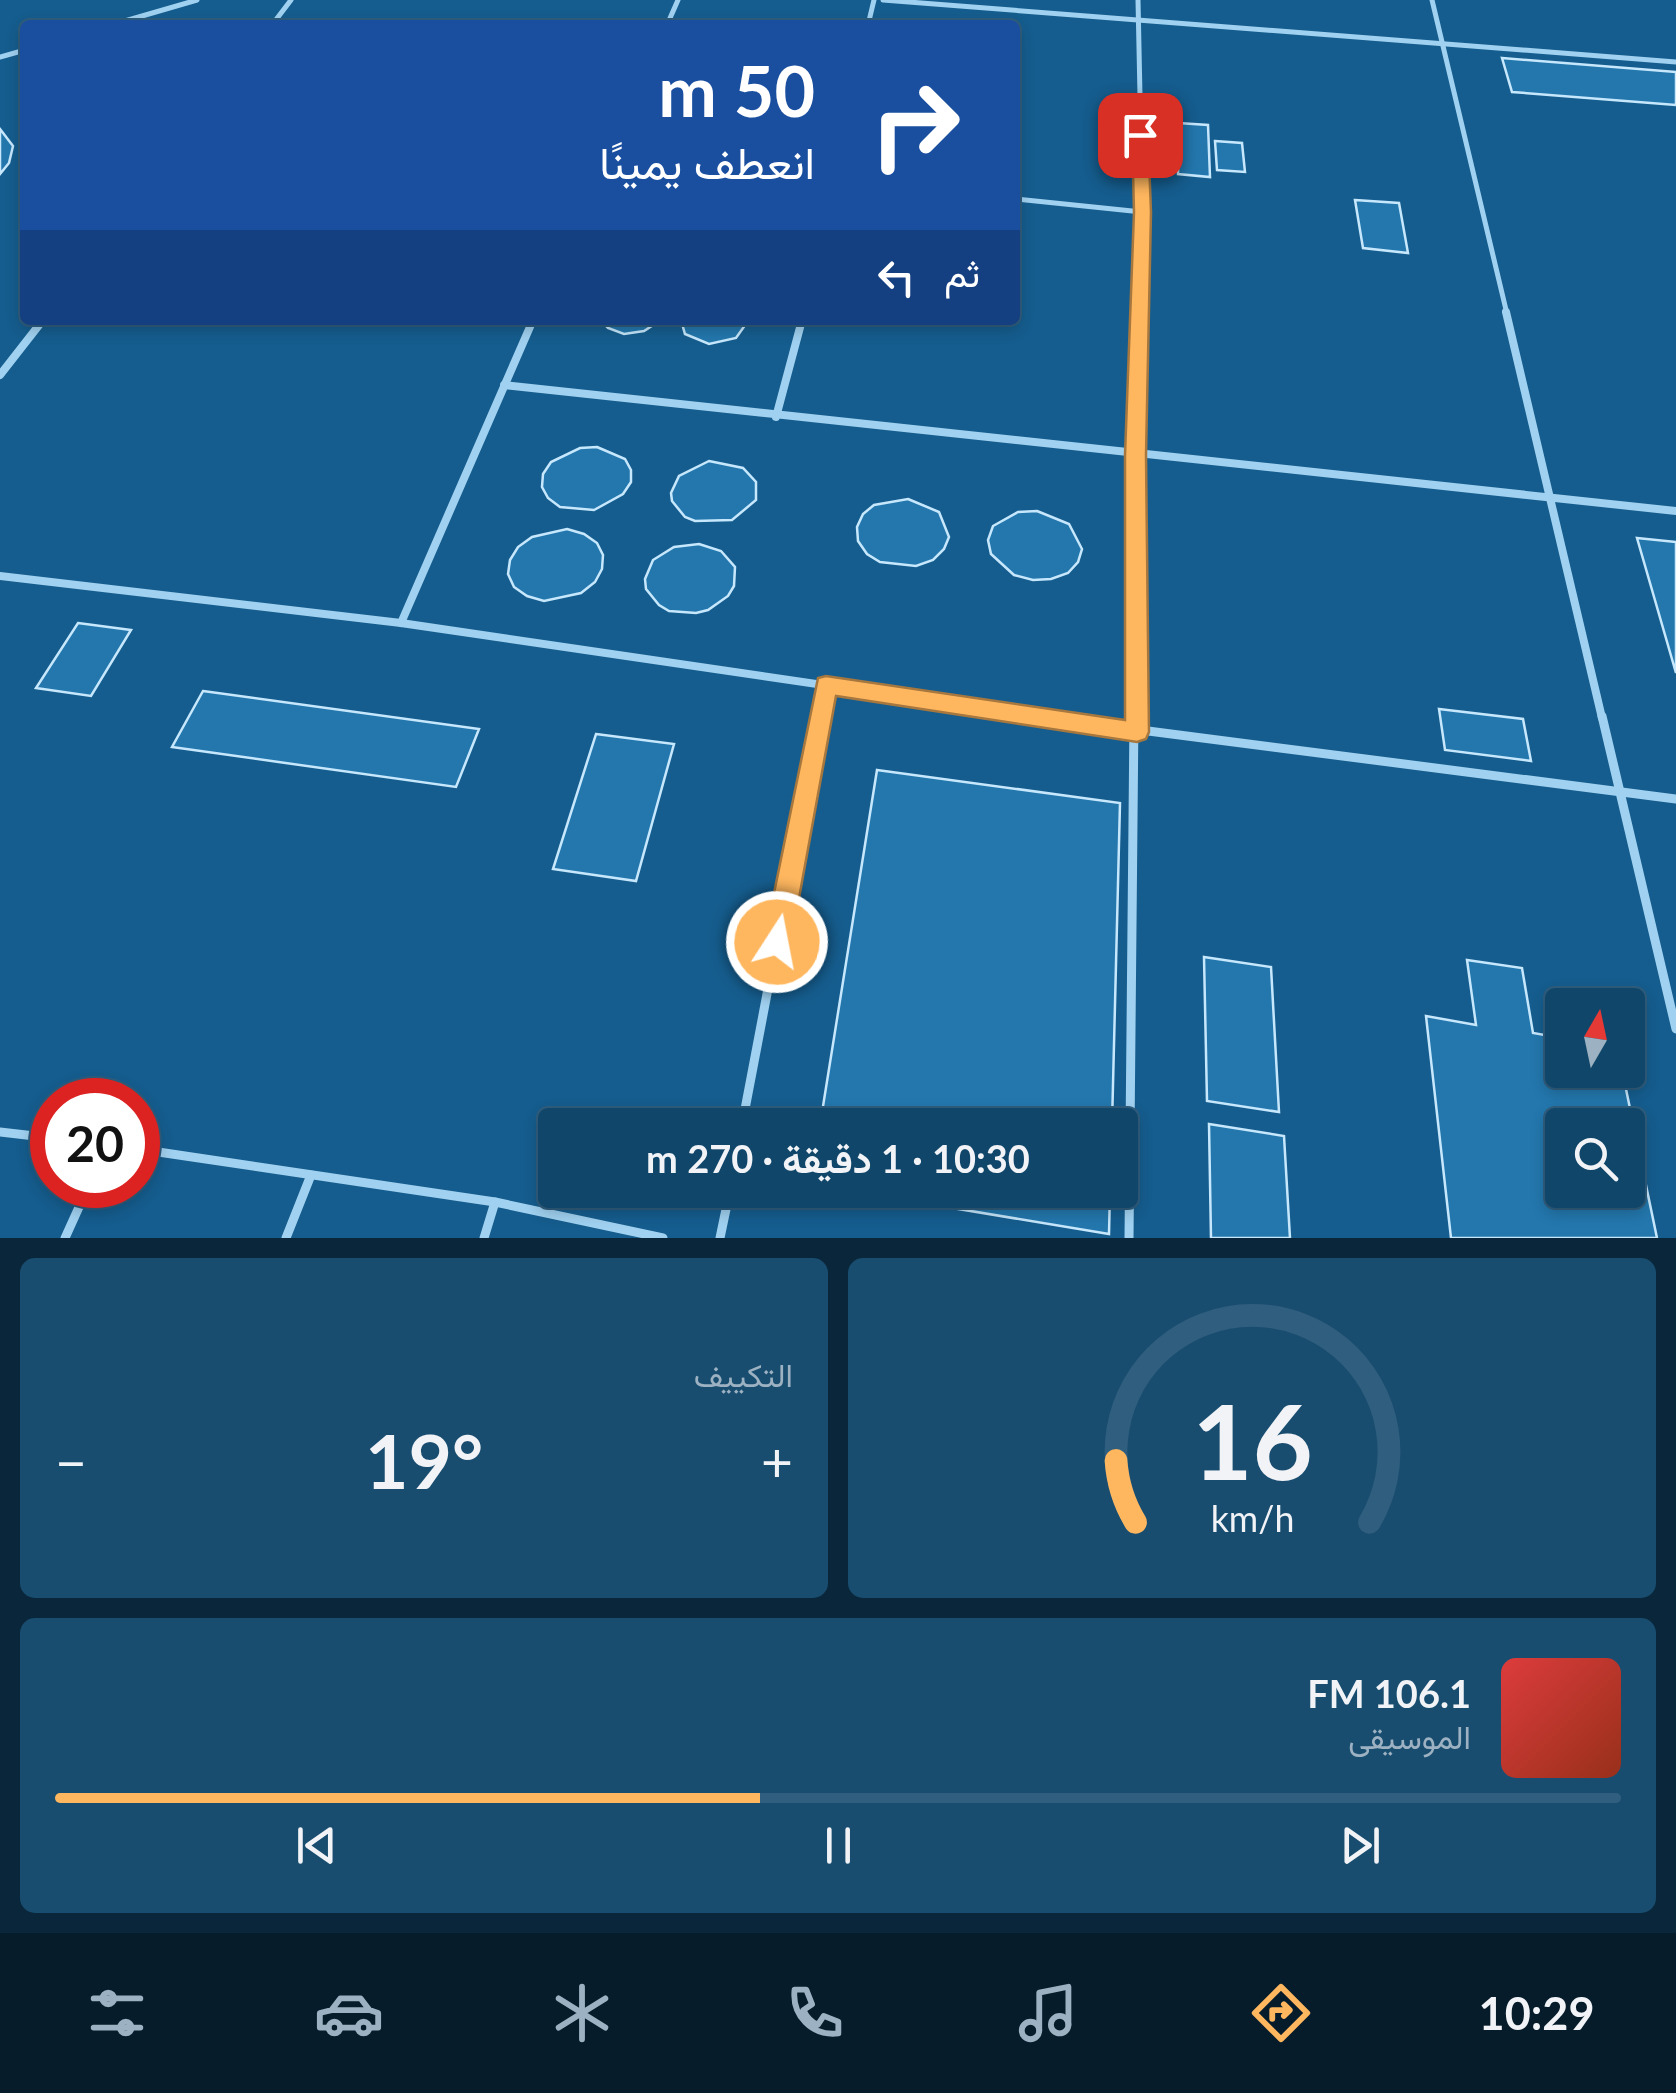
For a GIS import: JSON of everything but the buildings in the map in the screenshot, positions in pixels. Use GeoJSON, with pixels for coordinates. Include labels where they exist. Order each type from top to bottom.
{"type":"FeatureCollection","features":[{"type":"Feature","properties":{"kind":"lane"},"geometry":{"type":"LineString","coordinates":[[128,20],[198,0]]}},
{"type":"Feature","properties":{"kind":"lane"},"geometry":{"type":"LineString","coordinates":[[276,20],[291,0]]}},
{"type":"Feature","properties":{"kind":"lane"},"geometry":{"type":"LineString","coordinates":[[884,0],[1676,62]]}},
{"type":"Feature","properties":{"kind":"lane"},"geometry":{"type":"LineString","coordinates":[[1129,1238],[1137,732],[1135,455],[1142,212],[1138,0]]}},
{"type":"Feature","properties":{"kind":"lane"},"geometry":{"type":"LineString","coordinates":[[1432,0],[1676,1029]]}},
{"type":"Feature","properties":{"kind":"lane"},"geometry":{"type":"LineString","coordinates":[[1020,200],[1142,212]]}},
{"type":"Feature","properties":{"kind":"lane"},"geometry":{"type":"LineString","coordinates":[[0,375],[38,325]]}},
{"type":"Feature","properties":{"kind":"lane"},"geometry":{"type":"LineString","coordinates":[[402,623],[532,325]]}},
{"type":"Feature","properties":{"kind":"lane"},"geometry":{"type":"LineString","coordinates":[[776,417],[801,325]]}},
{"type":"Feature","properties":{"kind":"lane"},"geometry":{"type":"LineString","coordinates":[[504,385],[1676,511]]}},
{"type":"Feature","properties":{"kind":"lane"},"geometry":{"type":"LineString","coordinates":[[0,576],[402,623],[1137,732],[1676,798]]}},
{"type":"Feature","properties":{"kind":"lane"},"geometry":{"type":"LineString","coordinates":[[745,1108],[826,685]]}},
{"type":"Feature","properties":{"kind":"lane"},"geometry":{"type":"LineString","coordinates":[[0,1132],[30,1135]]}},
{"type":"Feature","properties":{"kind":"lane"},"geometry":{"type":"LineString","coordinates":[[160,1152],[495,1202],[663,1238]]}},
{"type":"Feature","properties":{"kind":"lane"},"geometry":{"type":"LineString","coordinates":[[286,1238],[312,1175]]}},
{"type":"Feature","properties":{"kind":"lane"},"geometry":{"type":"LineString","coordinates":[[484,1238],[495,1202]]}},
{"type":"Feature","properties":{"kind":"lane"},"geometry":{"type":"LineString","coordinates":[[65,1238],[79,1208]]}},
{"type":"Feature","properties":{"kind":"lane"},"geometry":{"type":"LineString","coordinates":[[720,1238],[726,1208]]}},
{"type":"Feature","properties":{"kind":"route"},"geometry":{"type":"LineString","coordinates":[[777,942],[826,685],[1137,732],[1135,455],[1142,212],[1140,135]]}}]}
